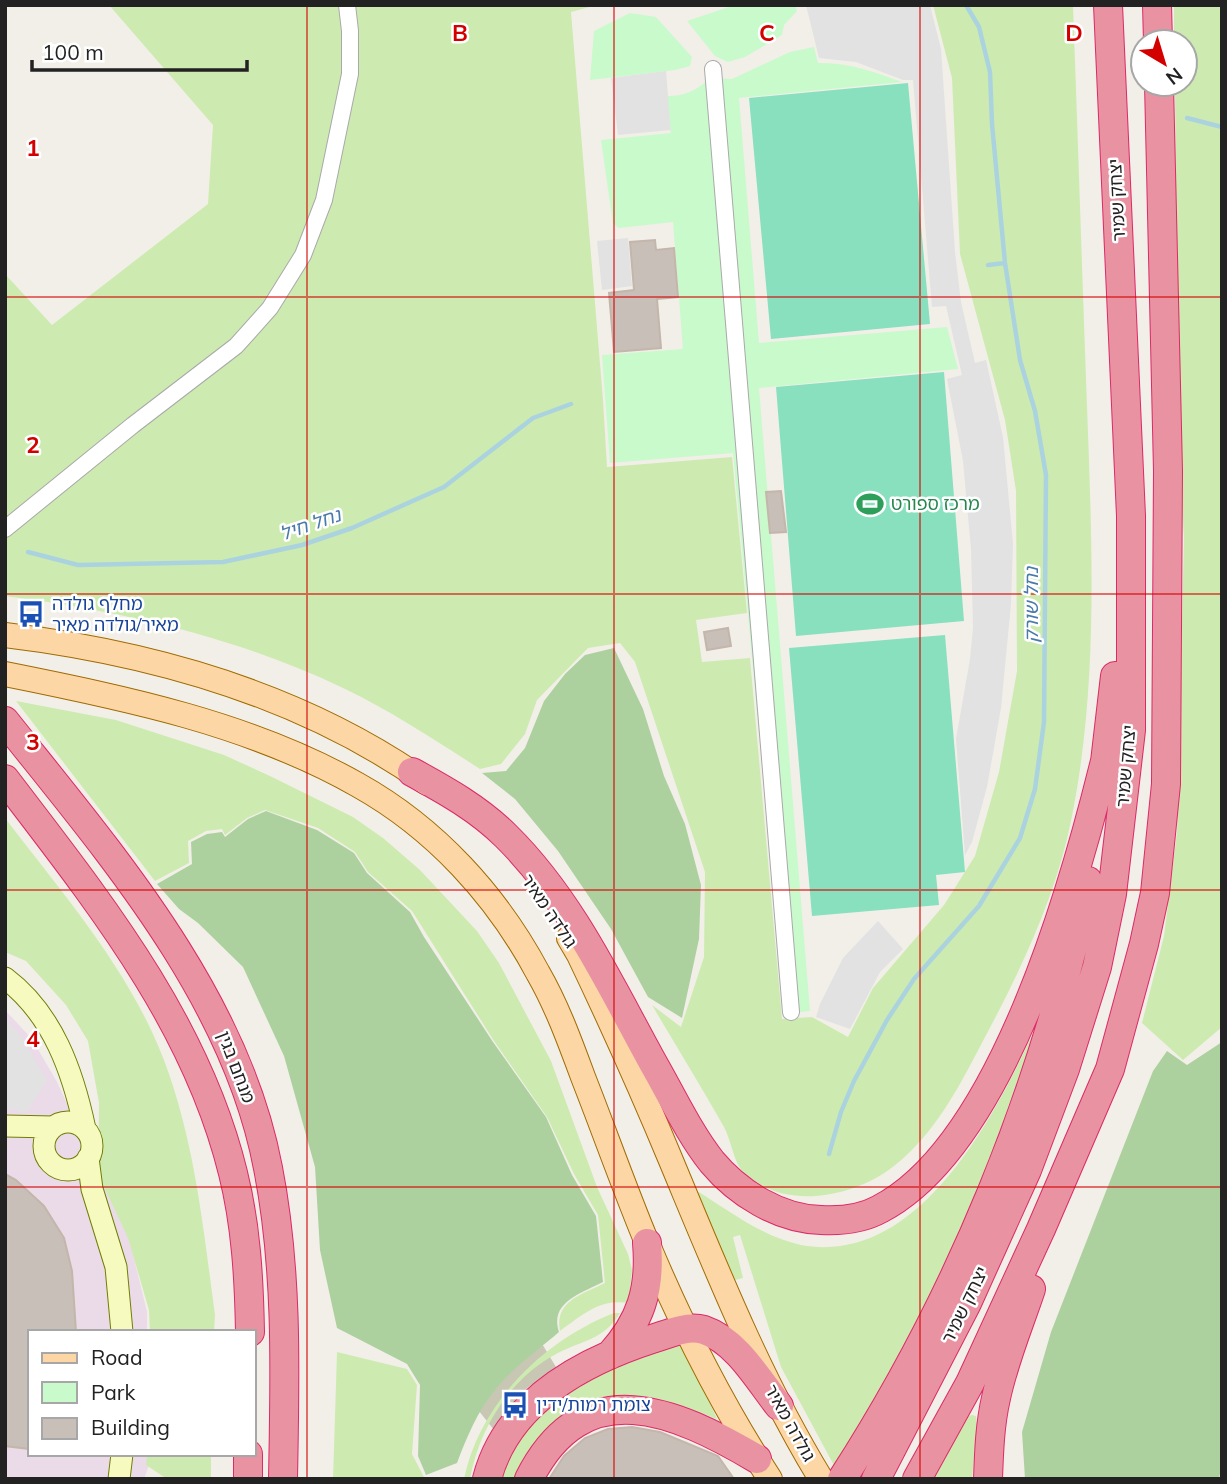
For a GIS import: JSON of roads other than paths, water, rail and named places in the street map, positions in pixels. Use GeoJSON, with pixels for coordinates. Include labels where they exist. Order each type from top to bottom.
{"type":"FeatureCollection","features":[{"type":"Feature","properties":{"kind":"highway","name":"יצחק שמיר"},"geometry":{"type":"LineString","coordinates":[[876,1479],[967,1303],[1027,1170],[1065,1069],[1097,967],[1112,894],[1131,730],[1131,516],[1108,5]]}},
{"type":"Feature","properties":{"kind":"highway"},"geometry":{"type":"LineString","coordinates":[[1157,5],[1158,28]]}},
{"type":"Feature","properties":{"kind":"highway","name":"יצחק שמיר"},"geometry":{"type":"LineString","coordinates":[[917,1479],[975,1371],[1041,1229],[1110,1069],[1152,905],[1166,784],[1168,471],[1159,98]]}},
{"type":"Feature","properties":{"kind":"highway"},"geometry":{"type":"LineString","coordinates":[[842,1479],[870,1434],[961,1264],[1033,1082],[1075,944],[1089,879],[1114,690],[1126,397]]}},
{"type":"Feature","properties":{"kind":"highway","name":"מנחם בגין"},"geometry":{"type":"LineString","coordinates":[[8,725],[136,891],[182,958],[221,1026],[248,1095],[268,1165],[279,1235],[284,1309],[283,1479]]}},
{"type":"Feature","properties":{"kind":"highway"},"geometry":{"type":"LineString","coordinates":[[412,772],[455,796],[481,815],[506,836],[539,873],[589,948],[668,1091],[712,1161],[734,1183],[761,1203],[785,1214],[811,1220],[830,1220],[854,1218],[879,1210],[916,1183],[948,1149],[989,1085],[1006,1055],[1048,954],[1086,835],[1105,761]]}},
{"type":"Feature","properties":{"kind":"highway","name":"מנחם בגין"},"geometry":{"type":"LineString","coordinates":[[5,779],[118,930],[191,1052],[218,1120],[234,1174],[244,1229],[250,1330]]}},
{"type":"Feature","properties":{"kind":"highway"},"geometry":{"type":"LineString","coordinates":[[988,1479],[990,1426],[1004,1366],[1110,1069]]}},
{"type":"Feature","properties":{"kind":"highway"},"geometry":{"type":"LineString","coordinates":[[610,1355],[630,1328],[644,1300],[648,1277],[647,1243]]}},
{"type":"Feature","properties":{"kind":"highway"},"geometry":{"type":"LineString","coordinates":[[486,1479],[500,1444],[514,1423],[534,1401],[559,1382],[610,1355],[684,1329],[702,1329],[723,1341],[740,1356],[779,1406]]}},
{"type":"Feature","properties":{"kind":"highway"},"geometry":{"type":"LineString","coordinates":[[529,1479],[539,1458],[560,1435],[582,1421],[607,1411],[628,1409],[654,1412],[709,1432],[763,1469]]}},
{"type":"Feature","properties":{"kind":"highway"},"geometry":{"type":"LineString","coordinates":[[248,1456],[248,1479]]}},
{"type":"Feature","properties":{"kind":"main road","name":"גולדה מאיר"},"geometry":{"type":"LineString","coordinates":[[5,635],[133,657],[238,686],[291,707],[337,728],[412,772],[466,813],[499,845],[552,909],[579,955],[633,1072],[726,1296],[779,1406],[821,1478]]}},
{"type":"Feature","properties":{"kind":"main road"},"geometry":{"type":"LineString","coordinates":[[5,674],[172,713],[281,748],[360,786],[394,808],[444,849],[469,874],[494,904],[539,973],[566,1032],[647,1243],[684,1329],[763,1469]]}},
{"type":"Feature","properties":{"kind":"street"},"geometry":{"type":"LineString","coordinates":[[5,529],[236,346],[270,308],[303,255],[324,201],[350,74],[347,5]]}},
{"type":"Feature","properties":{"kind":"street"},"geometry":{"type":"LineString","coordinates":[[713,69],[791,1012]]}},
{"type":"Feature","properties":{"kind":"street"},"geometry":{"type":"LineString","coordinates":[[5,978],[24,994],[42,1015],[57,1040],[85,1129],[92,1140],[88,1158],[92,1189],[116,1267],[122,1330]]}},
{"type":"Feature","properties":{"kind":"street"},"geometry":{"type":"LineString","coordinates":[[46,1156],[44,1140],[66,1107],[70,1078]]}},
{"type":"Feature","properties":{"kind":"street"},"geometry":{"type":"LineString","coordinates":[[5,1126],[73,1122],[85,1129]]}},
{"type":"Feature","properties":{"kind":"street"},"geometry":{"type":"LineString","coordinates":[[5,1132],[64,1170],[85,1193],[103,1222]]}},
{"type":"Feature","properties":{"kind":"street"},"geometry":{"type":"LineString","coordinates":[[64,1170],[78,1168],[88,1158]]}},
{"type":"Feature","properties":{"kind":"street"},"geometry":{"type":"LineString","coordinates":[[119,1479],[122,1456]]}},
{"type":"Feature","properties":{"kind":"waterway","name":"נחל שורק"},"geometry":{"type":"LineString","coordinates":[[829,1154],[841,1112],[854,1081],[887,1020],[914,979],[979,906],[1020,838],[1035,789],[1044,722],[1046,475],[1035,411],[1020,360],[1005,263],[990,72],[979,27],[966,5]]}},
{"type":"Feature","properties":{"kind":"waterway"},"geometry":{"type":"LineString","coordinates":[[1187,118],[1222,127]]}},
{"type":"Feature","properties":{"kind":"waterway"},"geometry":{"type":"LineString","coordinates":[[988,265],[1005,263]]}},
{"type":"Feature","properties":{"kind":"waterway","name":"נחל חיל"},"geometry":{"type":"LineString","coordinates":[[28,552],[78,565],[223,562],[302,545],[352,528],[444,487],[533,418],[571,404]]}},
{"type":"Feature","properties":{"kind":"place","name":"מרכז ספורט"},"geometry":{"type":"Point","coordinates":[870,504]}},
{"type":"Feature","properties":{"kind":"place","name":"מחלף גולדה מאיר/גולדה מאיר"},"geometry":{"type":"Point","coordinates":[31,614]}},
{"type":"Feature","properties":{"kind":"place","name":"צומת רמות/ידין"},"geometry":{"type":"Point","coordinates":[515,1405]}}]}
